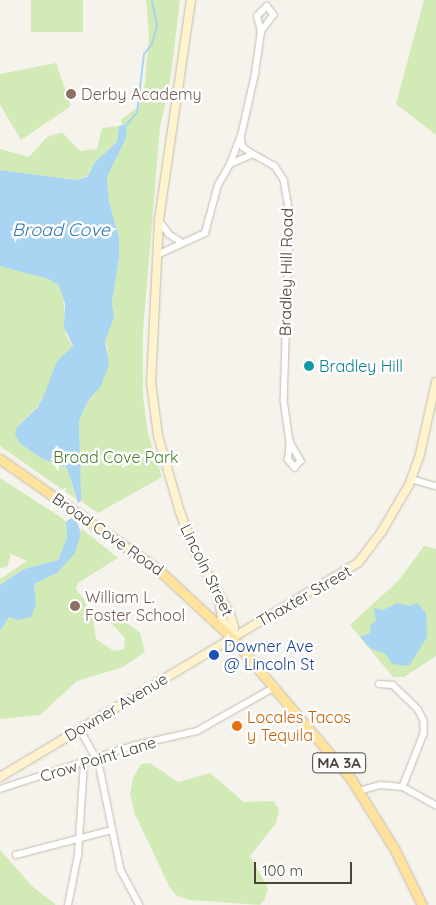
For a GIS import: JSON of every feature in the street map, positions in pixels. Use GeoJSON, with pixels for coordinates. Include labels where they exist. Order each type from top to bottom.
{"type":"FeatureCollection","features":[{"type":"Feature","properties":{"kind":"main road","name":"Lincoln Street"},"geometry":{"type":"LineString","coordinates":[[192,0],[159,220],[150,362],[154,418],[186,532],[230,614],[234,626],[232,638],[275,687],[359,790],[395,850],[422,905]]}},
{"type":"Feature","properties":{"kind":"main road","name":"Thaxter Street"},"geometry":{"type":"LineString","coordinates":[[232,638],[358,563],[382,531],[411,479],[436,382]]}},
{"type":"Feature","properties":{"kind":"main road","name":"Broad Cove Road"},"geometry":{"type":"LineString","coordinates":[[0,459],[160,570],[232,638]]}},
{"type":"Feature","properties":{"kind":"main road","name":"Downer Avenue"},"geometry":{"type":"LineString","coordinates":[[0,776],[232,638]]}},
{"type":"Feature","properties":{"kind":"street"},"geometry":{"type":"LineString","coordinates":[[156,256],[181,242],[195,240],[205,233],[218,185],[230,164],[241,136],[261,32]]}},
{"type":"Feature","properties":{"kind":"street"},"geometry":{"type":"LineString","coordinates":[[241,136],[243,147],[253,154]]}},
{"type":"Feature","properties":{"kind":"street"},"geometry":{"type":"LineString","coordinates":[[230,164],[253,154]]}},
{"type":"Feature","properties":{"kind":"street","name":"Bradley Hill Road"},"geometry":{"type":"LineString","coordinates":[[253,154],[270,160],[281,174],[290,214],[284,386],[290,442]]}},
{"type":"Feature","properties":{"kind":"street"},"geometry":{"type":"LineString","coordinates":[[159,220],[169,234],[181,242]]}},
{"type":"Feature","properties":{"kind":"street"},"geometry":{"type":"LineString","coordinates":[[411,479],[435,484]]}},
{"type":"Feature","properties":{"kind":"street"},"geometry":{"type":"LineString","coordinates":[[379,684],[393,685],[418,708],[424,721],[424,734],[402,787]]}},
{"type":"Feature","properties":{"kind":"street","name":"Crow Point Lane"},"geometry":{"type":"LineString","coordinates":[[0,789],[144,742],[205,728],[275,687]]}},
{"type":"Feature","properties":{"kind":"street"},"geometry":{"type":"LineString","coordinates":[[80,729],[97,758],[121,870],[140,905]]}},
{"type":"Feature","properties":{"kind":"street"},"geometry":{"type":"LineString","coordinates":[[68,905],[79,836],[84,763]]}},
{"type":"Feature","properties":{"kind":"street"},"geometry":{"type":"LineString","coordinates":[[359,790],[380,785],[402,787],[436,806]]}},
{"type":"Feature","properties":{"kind":"street"},"geometry":{"type":"LineString","coordinates":[[16,854],[79,836],[112,830]]}},
{"type":"Feature","properties":{"kind":"green space"},"geometry":{"type":"Polygon","coordinates":[[[31,0],[83,0],[83,32],[31,32],[31,0]]]}},
{"type":"Feature","properties":{"kind":"green space","name":"Broad Cove Park"},"geometry":{"type":"Polygon","coordinates":[[[146,0],[180,0],[170,82],[160,127],[143,331],[143,396],[148,434],[162,477],[98,513],[81,501],[79,421],[88,401],[95,394],[108,349],[105,341],[114,318],[112,302],[119,259],[119,237],[109,202],[107,177],[126,138],[126,124],[122,125],[121,120],[139,106],[145,83],[149,35],[146,0]]]}},
{"type":"Feature","properties":{"kind":"green space"},"geometry":{"type":"Polygon","coordinates":[[[424,0],[436,0],[436,135],[396,104],[424,0]]]}},
{"type":"Feature","properties":{"kind":"green space"},"geometry":{"type":"Polygon","coordinates":[[[56,63],[71,106],[21,140],[0,105],[0,74],[56,63]]]}},
{"type":"Feature","properties":{"kind":"green space"},"geometry":{"type":"Polygon","coordinates":[[[119,126],[117,142],[95,162],[87,176],[76,180],[0,170],[0,149],[29,157],[47,137],[62,132],[80,151],[97,149],[102,128],[119,126]]]}},
{"type":"Feature","properties":{"kind":"green space","name":"Broad Cove Park"},"geometry":{"type":"Polygon","coordinates":[[[0,266],[48,279],[59,285],[63,294],[66,335],[73,347],[57,361],[52,381],[37,407],[17,427],[41,458],[67,468],[76,499],[0,446],[0,266]]]}},
{"type":"Feature","properties":{"kind":"green space"},"geometry":{"type":"Polygon","coordinates":[[[0,478],[62,518],[66,522],[67,537],[58,560],[24,569],[0,585],[0,579],[27,561],[11,554],[7,567],[0,568],[0,478]]]}},
{"type":"Feature","properties":{"kind":"green space"},"geometry":{"type":"Polygon","coordinates":[[[81,528],[118,558],[78,583],[76,589],[92,611],[96,639],[114,651],[124,649],[125,638],[111,623],[119,617],[140,633],[145,652],[123,667],[77,681],[40,715],[0,719],[0,631],[9,617],[21,619],[35,596],[34,584],[57,573],[81,533],[81,528]]]}},
{"type":"Feature","properties":{"kind":"green space"},"geometry":{"type":"Polygon","coordinates":[[[424,546],[436,549],[436,656],[404,677],[393,677],[350,625],[399,580],[424,546]]]}},
{"type":"Feature","properties":{"kind":"green space"},"geometry":{"type":"Polygon","coordinates":[[[150,763],[178,782],[210,773],[244,802],[274,801],[279,810],[276,823],[250,856],[268,888],[265,899],[260,905],[191,900],[177,896],[169,886],[134,812],[130,794],[133,778],[141,764],[150,763]]]}},
{"type":"Feature","properties":{"kind":"green space"},"geometry":{"type":"Polygon","coordinates":[[[0,850],[32,886],[56,905],[0,905],[0,850]]]}},
{"type":"Feature","properties":{"kind":"water","name":"Broad Cove"},"geometry":{"type":"Polygon","coordinates":[[[127,124],[126,138],[107,177],[109,202],[119,237],[119,259],[112,302],[114,318],[105,341],[109,364],[101,386],[88,401],[79,421],[81,501],[78,503],[67,468],[41,458],[21,444],[15,435],[17,427],[37,408],[57,361],[73,346],[64,327],[65,304],[59,285],[48,279],[0,266],[0,170],[76,180],[87,177],[95,162],[117,142],[119,126],[127,124]]]}},
{"type":"Feature","properties":{"kind":"water"},"geometry":{"type":"Polygon","coordinates":[[[71,518],[77,522],[81,533],[75,553],[57,573],[34,584],[36,604],[31,617],[18,620],[9,617],[0,631],[0,585],[24,569],[58,560],[67,537],[66,522],[71,518]]]}},
{"type":"Feature","properties":{"kind":"water"},"geometry":{"type":"Polygon","coordinates":[[[397,603],[409,606],[417,603],[426,613],[427,637],[409,666],[392,664],[386,654],[370,648],[360,637],[370,633],[371,624],[376,621],[374,608],[383,610],[397,603]]]}},
{"type":"Feature","properties":{"kind":"waterway"},"geometry":{"type":"LineString","coordinates":[[127,124],[137,113],[144,54],[152,44],[157,26],[152,0]]}},
{"type":"Feature","properties":{"kind":"place","name":"Derby Academy"},"geometry":{"type":"Point","coordinates":[71,94]}},
{"type":"Feature","properties":{"kind":"place","name":"Bradley Hill"},"geometry":{"type":"Point","coordinates":[309,366]}},
{"type":"Feature","properties":{"kind":"place","name":"William L. Foster School"},"geometry":{"type":"Point","coordinates":[75,606]}},
{"type":"Feature","properties":{"kind":"place","name":"Downer Ave @ Lincoln St"},"geometry":{"type":"Point","coordinates":[214,655]}},
{"type":"Feature","properties":{"kind":"place","name":"Locales Tacos y Tequila"},"geometry":{"type":"Point","coordinates":[237,726]}}]}
